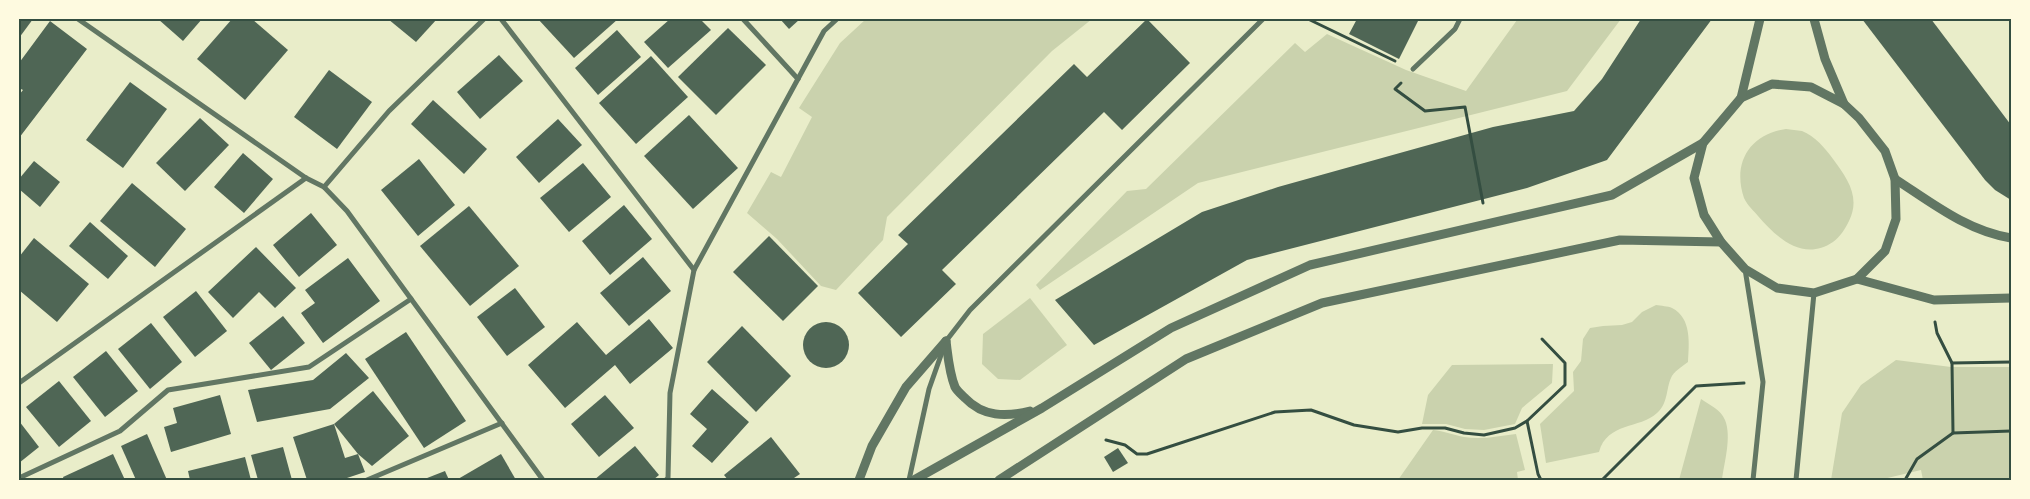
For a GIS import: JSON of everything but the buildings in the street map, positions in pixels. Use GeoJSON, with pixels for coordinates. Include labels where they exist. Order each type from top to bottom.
{"type":"FeatureCollection","features":[{"type":"Feature","properties":{"kind":"street"},"geometry":{"type":"LineString","coordinates":[[78,19],[306,178],[324,187],[347,211],[543,480]]}},
{"type":"Feature","properties":{"kind":"street"},"geometry":{"type":"LineString","coordinates":[[324,187],[390,111],[484,19]]}},
{"type":"Feature","properties":{"kind":"street"},"geometry":{"type":"LineString","coordinates":[[501,19],[694,270]]}},
{"type":"Feature","properties":{"kind":"street"},"geometry":{"type":"LineString","coordinates":[[744,19],[798,79]]}},
{"type":"Feature","properties":{"kind":"street"},"geometry":{"type":"LineString","coordinates":[[666,480],[668,478],[670,393],[694,270],[824,31],[837,19]]}},
{"type":"Feature","properties":{"kind":"street"},"geometry":{"type":"LineString","coordinates":[[860,480],[872,446],[901,394],[970,310],[1263,19]]}},
{"type":"Feature","properties":{"kind":"street"},"geometry":{"type":"LineString","coordinates":[[1414,70],[1454,29],[1460,19]]}},
{"type":"Feature","properties":{"kind":"street"},"geometry":{"type":"LineString","coordinates":[[1741,98],[1760,19]]}},
{"type":"Feature","properties":{"kind":"street"},"geometry":{"type":"LineString","coordinates":[[1814,19],[1825,59],[1844,104]]}},
{"type":"Feature","properties":{"kind":"street"},"geometry":{"type":"LineString","coordinates":[[914,480],[1042,408],[1171,328],[1310,265],[1612,195],[1703,142],[1741,98],[1772,84],[1811,87],[1844,104],[1859,118],[1885,150],[1895,179],[1896,219],[1885,251],[1857,279],[1814,293],[1776,288],[1745,268],[1721,242],[1704,215],[1694,178],[1703,142]]}},
{"type":"Feature","properties":{"kind":"street"},"geometry":{"type":"LineString","coordinates":[[19,383],[306,178]]}},
{"type":"Feature","properties":{"kind":"street"},"geometry":{"type":"LineString","coordinates":[[1895,179],[1960,221],[1997,236],[2011,238]]}},
{"type":"Feature","properties":{"kind":"street"},"geometry":{"type":"LineString","coordinates":[[999,480],[1186,359],[1322,302],[1620,240],[1721,242]]}},
{"type":"Feature","properties":{"kind":"street"},"geometry":{"type":"LineString","coordinates":[[1745,268],[1763,382],[1753,480]]}},
{"type":"Feature","properties":{"kind":"street"},"geometry":{"type":"LineString","coordinates":[[1857,279],[1934,300],[2011,298]]}},
{"type":"Feature","properties":{"kind":"street"},"geometry":{"type":"LineString","coordinates":[[1796,480],[1814,293]]}},
{"type":"Feature","properties":{"kind":"street"},"geometry":{"type":"LineString","coordinates":[[19,478],[120,431],[168,390],[309,367],[411,299]]}},
{"type":"Feature","properties":{"kind":"street"},"geometry":{"type":"LineString","coordinates":[[946,341],[950,370],[956,389],[973,406],[995,415],[1015,415],[1042,408]]}},
{"type":"Feature","properties":{"kind":"street"},"geometry":{"type":"LineString","coordinates":[[909,480],[929,389],[946,341]]}},
{"type":"Feature","properties":{"kind":"street"},"geometry":{"type":"LineString","coordinates":[[367,480],[502,423]]}},
{"type":"Feature","properties":{"kind":"path"},"geometry":{"type":"LineString","coordinates":[[1308,19],[1414,70],[1395,89],[1425,111],[1465,106],[1487,224]]}},
{"type":"Feature","properties":{"kind":"path"},"geometry":{"type":"LineString","coordinates":[[1933,316],[1937,334],[1952,363],[1953,432]]}},
{"type":"Feature","properties":{"kind":"path"},"geometry":{"type":"LineString","coordinates":[[1106,440],[1125,445],[1137,454],[1147,454],[1275,412],[1311,410],[1354,425],[1398,432],[1422,428],[1445,428],[1464,433],[1484,435],[1515,428],[1527,421],[1565,385],[1565,363],[1542,340]]}},
{"type":"Feature","properties":{"kind":"path"},"geometry":{"type":"LineString","coordinates":[[1952,363],[2011,362]]}},
{"type":"Feature","properties":{"kind":"path"},"geometry":{"type":"LineString","coordinates":[[1602,480],[1696,386],[1763,382]]}},
{"type":"Feature","properties":{"kind":"path"},"geometry":{"type":"LineString","coordinates":[[1527,421],[1538,474],[1541,480]]}},
{"type":"Feature","properties":{"kind":"path"},"geometry":{"type":"LineString","coordinates":[[1905,480],[1917,459],[1953,432],[2011,431]]}},
{"type":"Feature","properties":{"kind":"green space"},"geometry":{"type":"Polygon","coordinates":[[[866,19],[1092,19],[1052,51],[887,217],[883,240],[836,290],[821,286],[777,239],[747,213],[771,172],[781,177],[812,117],[799,108],[840,43],[866,19]]]}},
{"type":"Feature","properties":{"kind":"green space"},"geometry":{"type":"Polygon","coordinates":[[[1621,19],[1567,91],[1198,183],[1040,290],[1036,285],[1127,191],[1146,189],[1295,43],[1305,52],[1327,34],[1406,70],[1466,91],[1517,20],[1621,19]]]}},
{"type":"Feature","properties":{"kind":"green space"},"geometry":{"type":"Polygon","coordinates":[[[1786,129],[1802,131],[1819,143],[1838,166],[1851,188],[1854,204],[1849,221],[1833,242],[1822,248],[1811,249],[1791,245],[1765,224],[1744,198],[1740,173],[1747,152],[1763,137],[1786,129]]]}},
{"type":"Feature","properties":{"kind":"green space"},"geometry":{"type":"Polygon","coordinates":[[[1030,298],[1067,345],[1020,380],[998,379],[982,364],[983,334],[1030,298]]]}},
{"type":"Feature","properties":{"kind":"green space"},"geometry":{"type":"Polygon","coordinates":[[[1656,305],[1670,307],[1678,312],[1686,325],[1689,340],[1688,362],[1672,376],[1661,409],[1642,422],[1616,431],[1603,442],[1599,452],[1546,463],[1540,424],[1574,391],[1573,372],[1581,361],[1583,339],[1590,328],[1622,325],[1632,322],[1642,312],[1656,305]]]}},
{"type":"Feature","properties":{"kind":"green space"},"geometry":{"type":"Polygon","coordinates":[[[1896,360],[1951,367],[2011,367],[2011,480],[1923,480],[1921,470],[1879,480],[1831,480],[1842,413],[1861,385],[1896,360]]]}},
{"type":"Feature","properties":{"kind":"green space"},"geometry":{"type":"Polygon","coordinates":[[[1553,364],[1552,383],[1522,408],[1515,424],[1484,430],[1465,429],[1446,424],[1422,424],[1428,395],[1452,365],[1553,364]]]}},
{"type":"Feature","properties":{"kind":"green space"},"geometry":{"type":"Polygon","coordinates":[[[1701,399],[1721,413],[1727,427],[1728,442],[1722,480],[1679,480],[1701,399]]]}},
{"type":"Feature","properties":{"kind":"green space"},"geometry":{"type":"Polygon","coordinates":[[[1433,430],[1471,438],[1516,434],[1525,470],[1517,472],[1518,480],[1398,480],[1433,430]]]}}]}
